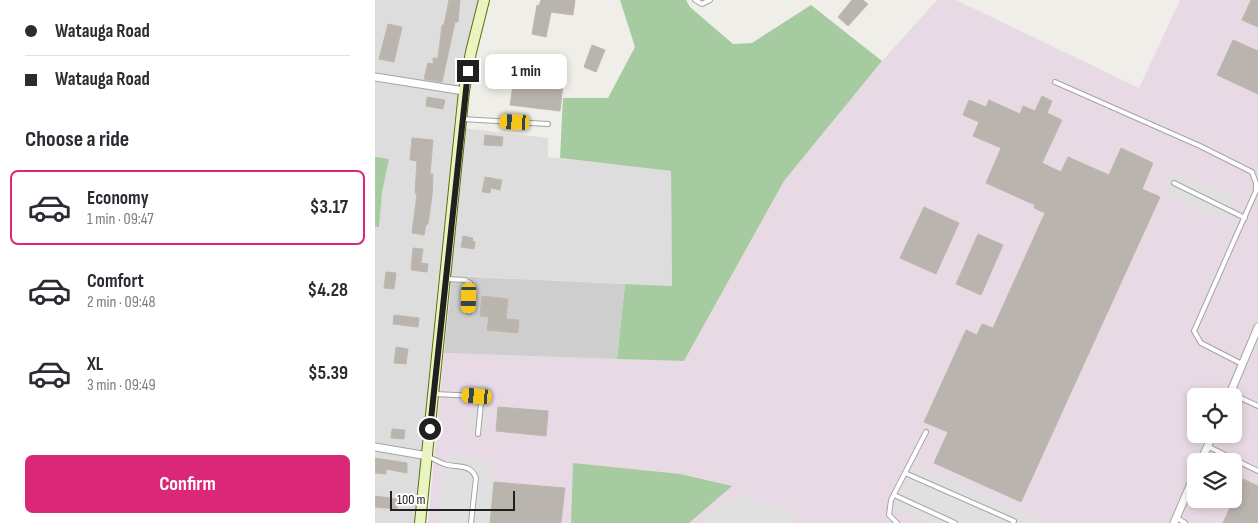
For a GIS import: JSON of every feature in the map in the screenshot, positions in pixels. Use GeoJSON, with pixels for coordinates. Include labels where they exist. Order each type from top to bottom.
{"type":"FeatureCollection","features":[{"type":"Feature","properties":{"kind":"main road"},"geometry":{"type":"LineString","coordinates":[[420,523],[464,91],[471,52],[484,0]]}},
{"type":"Feature","properties":{"kind":"street"},"geometry":{"type":"LineString","coordinates":[[375,77],[464,91]]}},
{"type":"Feature","properties":{"kind":"street"},"geometry":{"type":"LineString","coordinates":[[1232,388],[1258,327]]}},
{"type":"Feature","properties":{"kind":"street"},"geometry":{"type":"LineString","coordinates":[[1204,453],[1208,443]]}},
{"type":"Feature","properties":{"kind":"street"},"geometry":{"type":"LineString","coordinates":[[375,447],[428,456]]}},
{"type":"Feature","properties":{"kind":"street"},"geometry":{"type":"LineString","coordinates":[[1175,520],[1187,493]]}},
{"type":"Feature","properties":{"kind":"lane"},"geometry":{"type":"LineString","coordinates":[[695,0],[702,4],[710,0]]}},
{"type":"Feature","properties":{"kind":"lane"},"geometry":{"type":"LineString","coordinates":[[1055,82],[1200,146],[1251,172],[1256,183],[1255,191],[1245,218],[1194,331],[1201,343],[1242,364]]}},
{"type":"Feature","properties":{"kind":"lane"},"geometry":{"type":"LineString","coordinates":[[461,119],[547,124]]}},
{"type":"Feature","properties":{"kind":"lane"},"geometry":{"type":"LineString","coordinates":[[1174,183],[1245,218]]}},
{"type":"Feature","properties":{"kind":"lane"},"geometry":{"type":"LineString","coordinates":[[444,279],[465,280],[470,283],[469,312]]}},
{"type":"Feature","properties":{"kind":"lane"},"geometry":{"type":"LineString","coordinates":[[433,394],[477,396],[481,403],[478,434]]}},
{"type":"Feature","properties":{"kind":"lane"},"geometry":{"type":"LineString","coordinates":[[1242,400],[1258,406]]}},
{"type":"Feature","properties":{"kind":"lane"},"geometry":{"type":"LineString","coordinates":[[897,523],[889,515],[894,495],[926,432]]}},
{"type":"Feature","properties":{"kind":"lane"},"geometry":{"type":"LineString","coordinates":[[1207,446],[1258,471]]}},
{"type":"Feature","properties":{"kind":"lane"},"geometry":{"type":"LineString","coordinates":[[428,456],[446,465],[471,469],[475,473],[471,523]]}},
{"type":"Feature","properties":{"kind":"lane"},"geometry":{"type":"LineString","coordinates":[[905,473],[1015,522]]}},
{"type":"Feature","properties":{"kind":"lane"},"geometry":{"type":"LineString","coordinates":[[894,495],[955,523]]}},
{"type":"Feature","properties":{"kind":"lane"},"geometry":{"type":"LineString","coordinates":[[1175,520],[1185,523]]}},
{"type":"Feature","properties":{"kind":"shaded area"},"geometry":{"type":"Polygon","coordinates":[[[375,0],[480,0],[457,103],[454,127],[548,138],[548,157],[671,171],[672,286],[439,275],[415,523],[375,523],[375,0]]]}},
{"type":"Feature","properties":{"kind":"shaded area"},"geometry":{"type":"Polygon","coordinates":[[[937,0],[956,0],[1139,88],[1180,0],[1258,0],[1258,523],[428,523],[444,353],[684,361],[784,181],[882,61],[937,0]]]}},
{"type":"Feature","properties":{"kind":"shaded area"},"geometry":{"type":"Polygon","coordinates":[[[1177,172],[1235,199],[1225,221],[1164,193],[1177,172]]]}},
{"type":"Feature","properties":{"kind":"shaded area"},"geometry":{"type":"Polygon","coordinates":[[[452,276],[625,284],[617,359],[444,353],[452,276]]]}},
{"type":"Feature","properties":{"kind":"shaded area"},"geometry":{"type":"Polygon","coordinates":[[[467,411],[488,411],[487,430],[466,430],[467,411]]]}},
{"type":"Feature","properties":{"kind":"shaded area"},"geometry":{"type":"Polygon","coordinates":[[[447,454],[488,460],[494,482],[490,523],[438,523],[447,454]]]}},
{"type":"Feature","properties":{"kind":"shaded area"},"geometry":{"type":"Polygon","coordinates":[[[916,465],[1048,523],[928,523],[893,508],[916,465]]]}},
{"type":"Feature","properties":{"kind":"shaded area"},"geometry":{"type":"Polygon","coordinates":[[[737,495],[795,512],[793,518],[797,523],[701,523],[727,497],[734,499],[737,495]]]}},
{"type":"Feature","properties":{"kind":"green space"},"geometry":{"type":"Polygon","coordinates":[[[620,0],[686,0],[690,7],[733,44],[752,43],[811,5],[882,61],[784,181],[684,361],[617,359],[625,284],[672,286],[671,171],[560,158],[563,98],[608,98],[635,47],[620,0]]]}},
{"type":"Feature","properties":{"kind":"green space"},"geometry":{"type":"Polygon","coordinates":[[[375,157],[389,159],[382,192],[379,227],[375,227],[375,157]]]}},
{"type":"Feature","properties":{"kind":"green space"},"geometry":{"type":"Polygon","coordinates":[[[573,463],[680,474],[732,486],[689,523],[571,523],[573,463]]]}},
{"type":"Feature","properties":{"kind":"building"},"geometry":{"type":"Polygon","coordinates":[[[449,0],[460,0],[458,22],[455,22],[442,82],[424,79],[428,63],[433,64],[433,58],[438,58],[442,25],[444,25],[449,0]]]}},
{"type":"Feature","properties":{"kind":"building"},"geometry":{"type":"Polygon","coordinates":[[[541,0],[575,0],[573,15],[551,12],[546,37],[532,34],[537,5],[539,6],[541,0]]]}},
{"type":"Feature","properties":{"kind":"building"},"geometry":{"type":"Polygon","coordinates":[[[852,0],[863,0],[868,4],[848,26],[838,17],[852,0]]]}},
{"type":"Feature","properties":{"kind":"building"},"geometry":{"type":"Polygon","coordinates":[[[1251,0],[1258,0],[1258,27],[1242,20],[1251,0]]]}},
{"type":"Feature","properties":{"kind":"building"},"geometry":{"type":"Polygon","coordinates":[[[388,24],[402,27],[394,62],[379,59],[388,24]]]}},
{"type":"Feature","properties":{"kind":"building"},"geometry":{"type":"Polygon","coordinates":[[[1233,40],[1258,51],[1258,94],[1217,75],[1233,40]]]}},
{"type":"Feature","properties":{"kind":"building"},"geometry":{"type":"Polygon","coordinates":[[[592,45],[605,50],[596,72],[584,67],[592,45]]]}},
{"type":"Feature","properties":{"kind":"building"},"geometry":{"type":"Polygon","coordinates":[[[514,79],[563,84],[560,111],[510,105],[514,79]]]}},
{"type":"Feature","properties":{"kind":"building"},"geometry":{"type":"Polygon","coordinates":[[[1042,96],[1052,101],[1047,113],[1062,120],[1042,163],[1061,172],[1068,157],[1109,175],[1121,148],[1153,163],[1142,189],[1160,197],[1021,502],[934,463],[948,432],[924,422],[966,330],[977,335],[982,324],[993,328],[1045,213],[1034,208],[1035,205],[986,183],[1001,148],[973,136],[979,122],[963,115],[969,100],[986,107],[989,100],[1020,114],[1023,106],[1035,111],[1042,96]]]}},
{"type":"Feature","properties":{"kind":"building"},"geometry":{"type":"Polygon","coordinates":[[[427,97],[445,100],[443,109],[426,106],[427,97]]]}},
{"type":"Feature","properties":{"kind":"building"},"geometry":{"type":"Polygon","coordinates":[[[485,135],[503,137],[502,146],[484,145],[485,135]]]}},
{"type":"Feature","properties":{"kind":"building"},"geometry":{"type":"Polygon","coordinates":[[[412,138],[433,140],[430,174],[433,174],[432,196],[428,224],[426,225],[424,235],[412,233],[417,194],[415,193],[417,161],[410,160],[412,138]]]}},
{"type":"Feature","properties":{"kind":"building"},"geometry":{"type":"Polygon","coordinates":[[[485,177],[502,180],[500,190],[491,188],[490,193],[482,192],[485,177]]]}},
{"type":"Feature","properties":{"kind":"building"},"geometry":{"type":"Polygon","coordinates":[[[924,207],[959,223],[936,274],[900,258],[924,207]]]}},
{"type":"Feature","properties":{"kind":"building"},"geometry":{"type":"Polygon","coordinates":[[[978,234],[1003,245],[981,295],[956,284],[978,234]]]}},
{"type":"Feature","properties":{"kind":"building"},"geometry":{"type":"Polygon","coordinates":[[[463,236],[473,238],[472,241],[475,242],[474,249],[461,247],[463,236]]]}},
{"type":"Feature","properties":{"kind":"building"},"geometry":{"type":"Polygon","coordinates":[[[413,248],[423,249],[421,263],[428,264],[427,272],[411,270],[413,248]]]}},
{"type":"Feature","properties":{"kind":"building"},"geometry":{"type":"Polygon","coordinates":[[[386,272],[396,273],[394,289],[384,288],[386,272]]]}},
{"type":"Feature","properties":{"kind":"building"},"geometry":{"type":"Polygon","coordinates":[[[482,296],[508,299],[506,319],[519,320],[518,333],[487,330],[489,317],[480,316],[482,296]]]}},
{"type":"Feature","properties":{"kind":"building"},"geometry":{"type":"Polygon","coordinates":[[[394,315],[419,318],[418,327],[393,324],[394,315]]]}},
{"type":"Feature","properties":{"kind":"building"},"geometry":{"type":"Polygon","coordinates":[[[396,347],[408,349],[406,364],[394,363],[396,347]]]}},
{"type":"Feature","properties":{"kind":"building"},"geometry":{"type":"Polygon","coordinates":[[[498,407],[548,411],[546,436],[496,431],[498,407]]]}},
{"type":"Feature","properties":{"kind":"building"},"geometry":{"type":"Polygon","coordinates":[[[392,429],[405,430],[404,439],[391,438],[392,429]]]}},
{"type":"Feature","properties":{"kind":"building"},"geometry":{"type":"Polygon","coordinates":[[[375,458],[407,463],[407,473],[386,469],[386,474],[375,473],[375,458]]]}},
{"type":"Feature","properties":{"kind":"building"},"geometry":{"type":"Polygon","coordinates":[[[1243,479],[1258,486],[1258,523],[1223,523],[1230,508],[1242,508],[1243,479]]]}},
{"type":"Feature","properties":{"kind":"building"},"geometry":{"type":"Polygon","coordinates":[[[494,482],[565,488],[561,523],[490,523],[494,482]]]}},
{"type":"Feature","properties":{"kind":"building"},"geometry":{"type":"Polygon","coordinates":[[[375,496],[398,499],[397,509],[375,507],[375,496]]]}},
{"type":"Feature","properties":{"kind":"route"},"geometry":{"type":"LineString","coordinates":[[430,429],[464,91],[468,71]]}}]}
